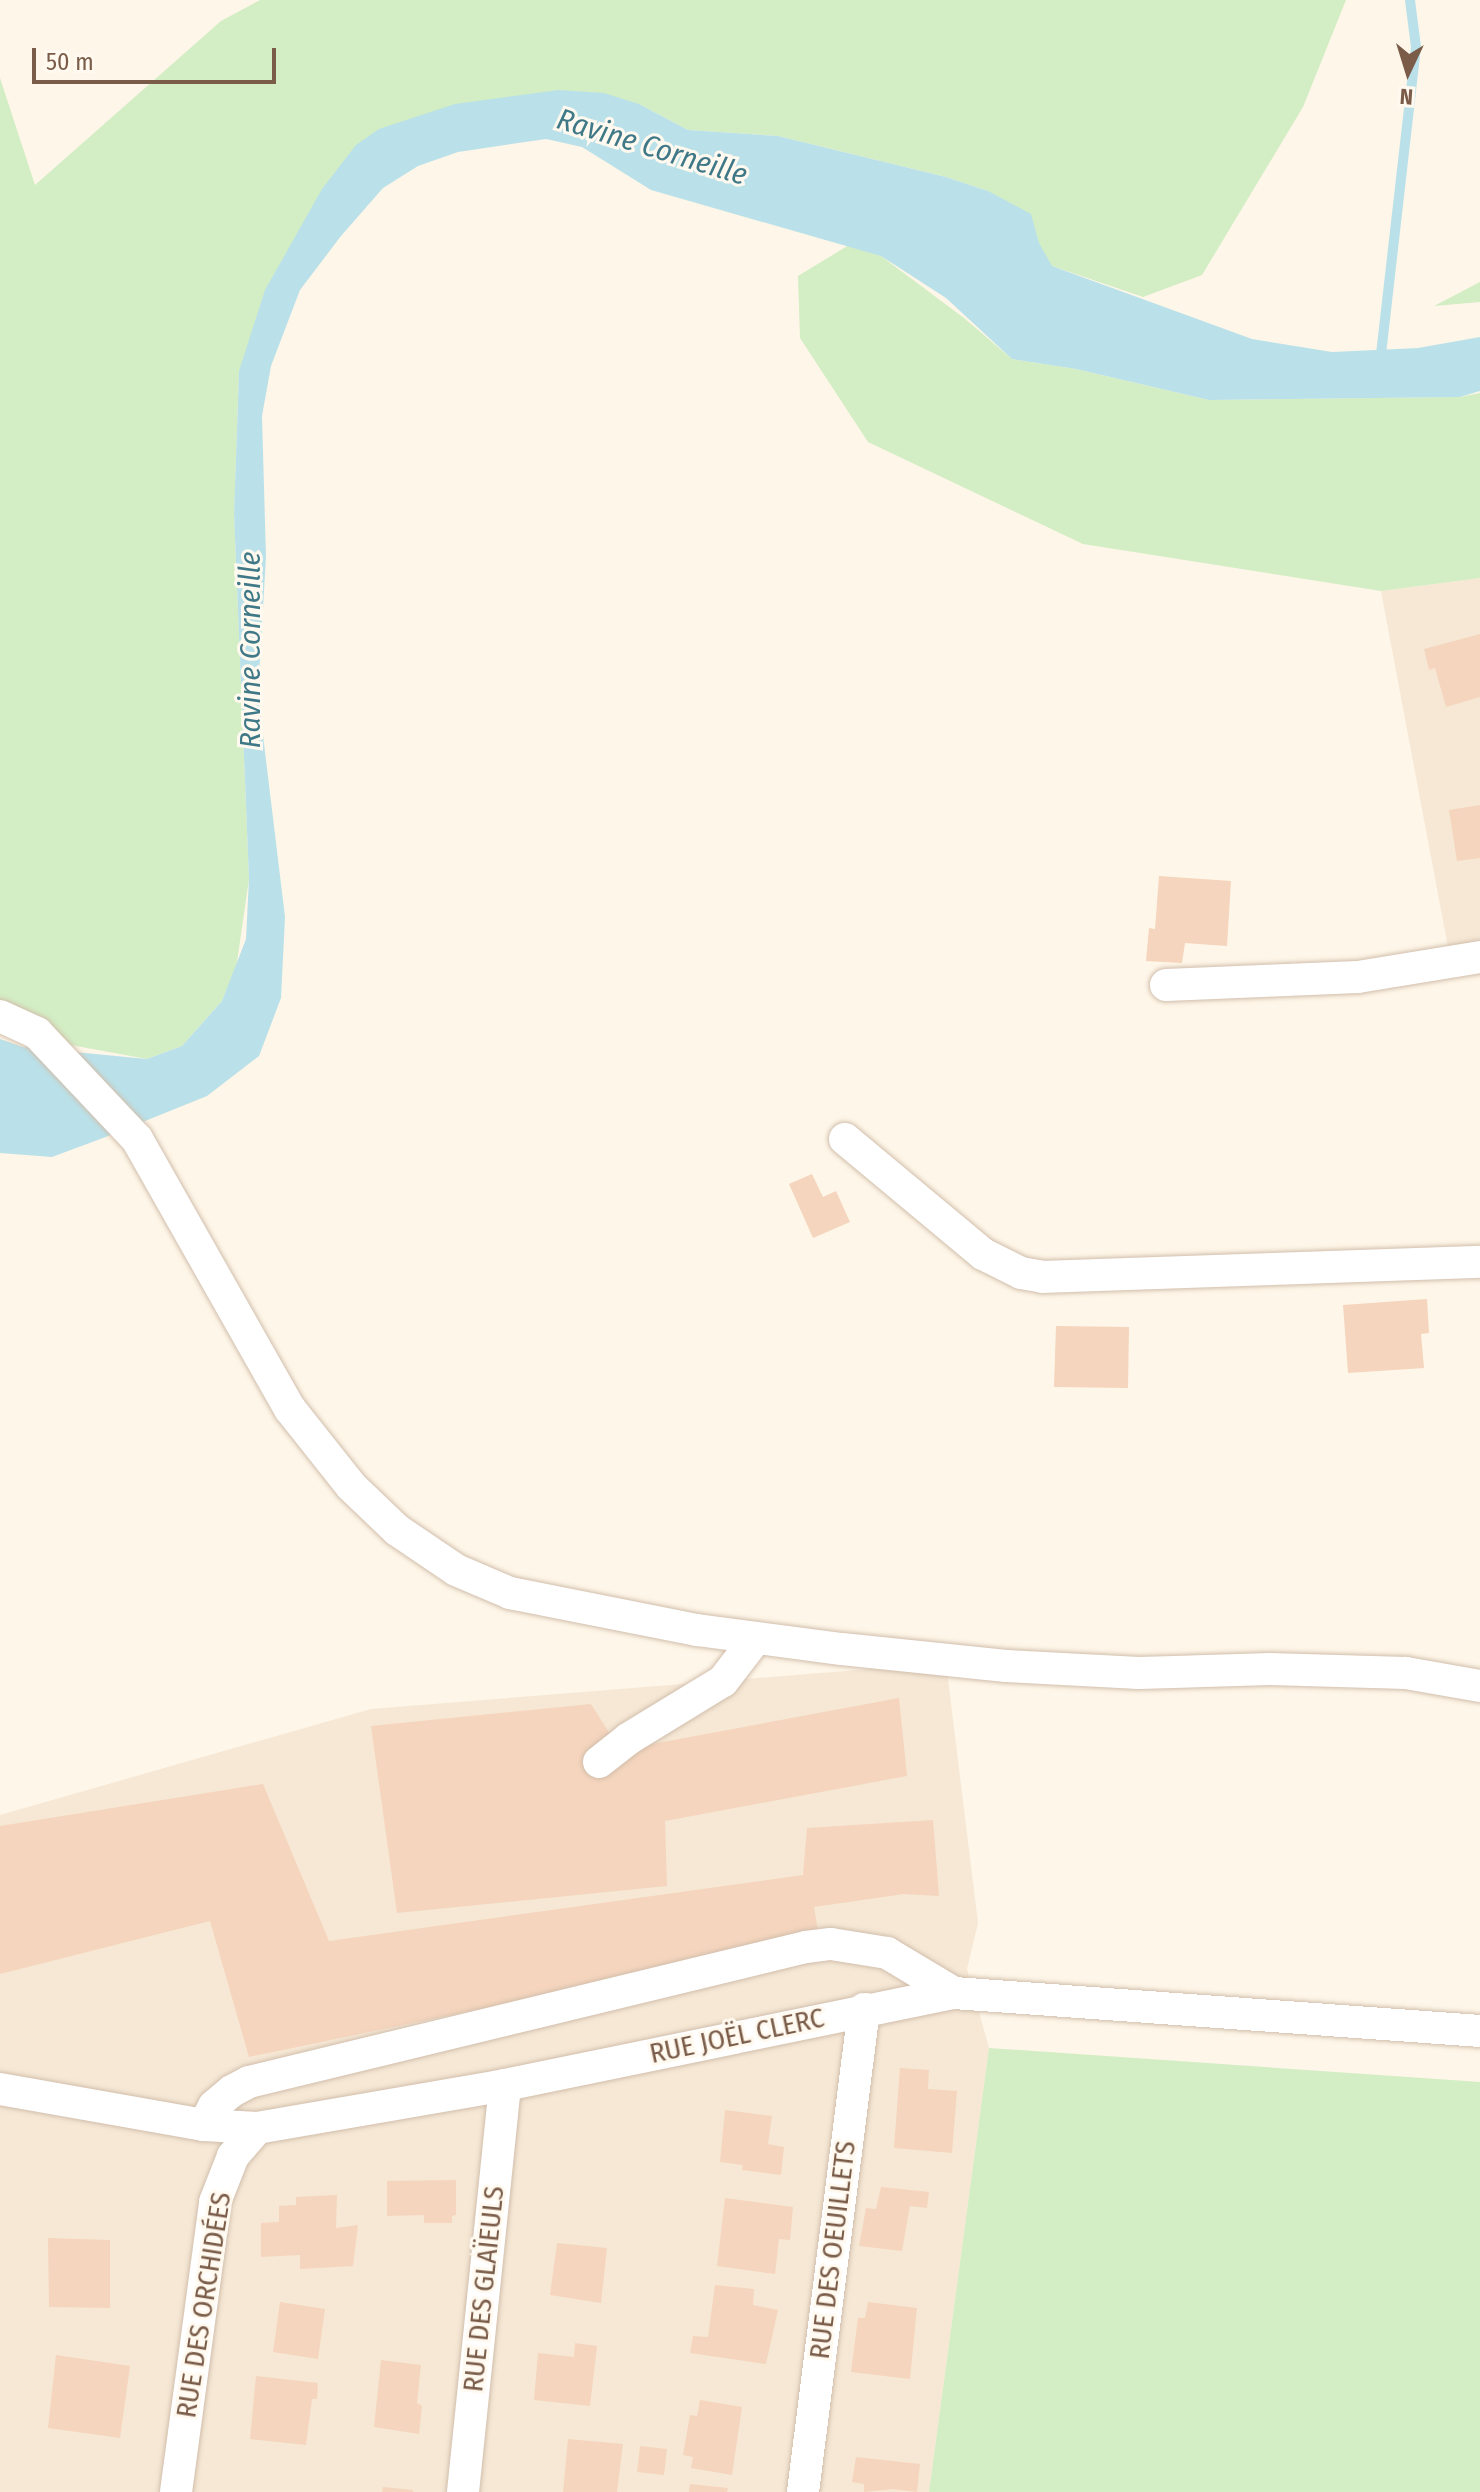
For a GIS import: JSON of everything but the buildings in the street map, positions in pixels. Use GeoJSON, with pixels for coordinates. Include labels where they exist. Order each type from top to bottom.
{"type":"FeatureCollection","features":[{"type":"Feature","properties":{"kind":"street"},"geometry":{"type":"LineString","coordinates":[[1166,985],[1358,977],[1480,957]]}},
{"type":"Feature","properties":{"kind":"street"},"geometry":{"type":"LineString","coordinates":[[0,1016],[37,1033],[137,1139],[290,1409],[351,1486],[397,1530],[456,1570],[510,1593],[756,1638],[1006,1666],[1139,1673],[1270,1669],[1406,1673],[1480,1686]]}},
{"type":"Feature","properties":{"kind":"street"},"geometry":{"type":"LineString","coordinates":[[845,1139],[983,1254],[1021,1273],[1043,1277],[1480,1262]]}},
{"type":"Feature","properties":{"kind":"street"},"geometry":{"type":"LineString","coordinates":[[599,1762],[628,1739],[723,1681],[756,1638]]}},
{"type":"Feature","properties":{"kind":"street"},"geometry":{"type":"LineString","coordinates":[[204,2125],[214,2106],[249,2082],[806,1947],[831,1944],[887,1953],[954,1993]]}},
{"type":"Feature","properties":{"kind":"street","name":"RUE JOËL CLERC"},"geometry":{"type":"LineString","coordinates":[[0,2089],[204,2125],[257,2128],[505,2085],[954,1993],[1480,2031]]}},
{"type":"Feature","properties":{"kind":"street","name":"RUE DES OEUILLETS"},"geometry":{"type":"LineString","coordinates":[[803,2492],[864,2009]]}},
{"type":"Feature","properties":{"kind":"street","name":"RUE DES GLAÏEULS"},"geometry":{"type":"LineString","coordinates":[[463,2492],[505,2085]]}},
{"type":"Feature","properties":{"kind":"street","name":"RUE DES ORCHIDÉES"},"geometry":{"type":"LineString","coordinates":[[176,2492],[215,2202],[233,2156],[257,2128]]}},
{"type":"Feature","properties":{"kind":"shaded area"},"geometry":{"type":"Polygon","coordinates":[[[1480,578],[1480,940],[1448,947],[1381,591],[1480,578]]]}},
{"type":"Feature","properties":{"kind":"shaded area"},"geometry":{"type":"Polygon","coordinates":[[[946,1663],[978,1923],[967,1969],[989,2048],[929,2492],[0,2492],[0,1815],[371,1709],[946,1663]]]}},
{"type":"Feature","properties":{"kind":"green space"},"geometry":{"type":"Polygon","coordinates":[[[260,0],[1346,0],[1303,107],[1202,275],[1143,297],[1052,266],[988,191],[946,177],[778,136],[688,130],[639,104],[379,129],[239,371],[234,514],[249,879],[236,969],[222,1001],[182,1046],[147,1059],[0,1032],[0,78],[35,185],[221,21],[260,0]]]}},
{"type":"Feature","properties":{"kind":"green space"},"geometry":{"type":"Polygon","coordinates":[[[849,245],[881,256],[964,318],[1012,359],[1076,369],[1209,400],[1460,397],[1480,393],[1480,578],[1381,591],[1083,544],[868,442],[800,338],[798,276],[849,245]]]}},
{"type":"Feature","properties":{"kind":"green space"},"geometry":{"type":"Polygon","coordinates":[[[1480,282],[1480,302],[1434,306],[1480,282]]]}},
{"type":"Feature","properties":{"kind":"green space"},"geometry":{"type":"Polygon","coordinates":[[[989,2048],[1480,2082],[1480,2492],[929,2492],[989,2048]]]}},
{"type":"Feature","properties":{"kind":"water","name":"Ravine Corneille"},"geometry":{"type":"Polygon","coordinates":[[[559,90],[604,93],[639,104],[688,130],[778,136],[946,177],[988,191],[1031,214],[1039,243],[1052,266],[1252,339],[1332,352],[1418,348],[1480,337],[1480,391],[1460,397],[1209,400],[1076,369],[1012,359],[946,298],[881,256],[651,190],[582,147],[546,139],[458,152],[418,166],[383,188],[300,290],[271,366],[262,416],[266,557],[258,694],[285,917],[281,998],[259,1056],[207,1096],[103,1138],[52,1157],[0,1153],[0,1039],[23,1047],[147,1059],[182,1046],[222,1001],[246,939],[249,879],[234,514],[239,371],[265,290],[322,189],[356,145],[379,129],[455,104],[559,90]]]}},
{"type":"Feature","properties":{"kind":"waterway"},"geometry":{"type":"LineString","coordinates":[[1380,363],[1416,47],[1410,0]]}}]}
